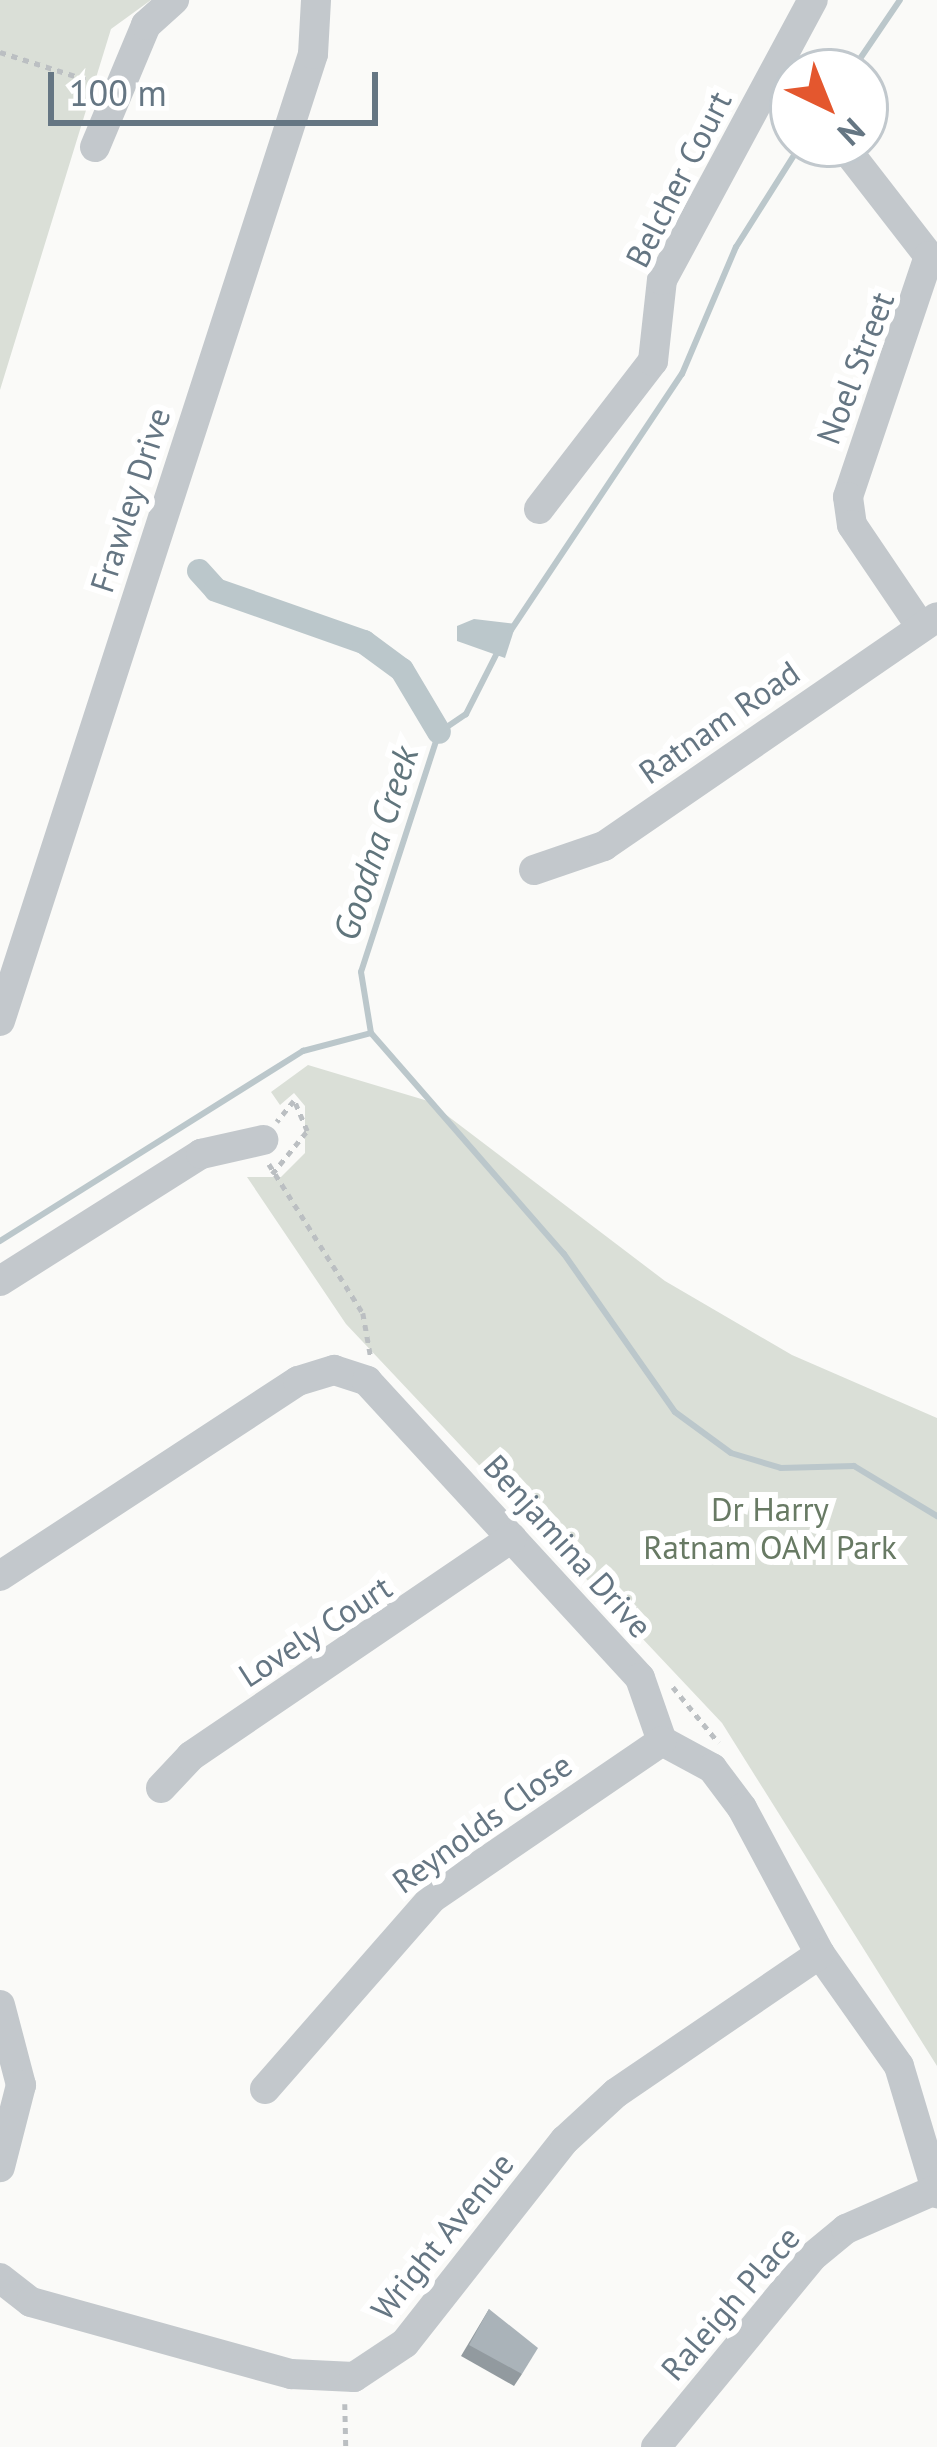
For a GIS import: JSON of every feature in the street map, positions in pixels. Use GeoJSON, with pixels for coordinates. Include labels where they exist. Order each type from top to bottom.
{"type":"FeatureCollection","features":[{"type":"Feature","properties":{"kind":"street"},"geometry":{"type":"LineString","coordinates":[[95,147],[115,89],[146,25],[174,0]]}},
{"type":"Feature","properties":{"kind":"street","name":"Frawley Drive"},"geometry":{"type":"LineString","coordinates":[[0,1021],[313,54],[316,0]]}},
{"type":"Feature","properties":{"kind":"street","name":"Belcher Court"},"geometry":{"type":"LineString","coordinates":[[795,48],[813,0]]}},
{"type":"Feature","properties":{"kind":"street","name":"Belcher Court"},"geometry":{"type":"LineString","coordinates":[[539,508],[653,361],[662,280],[769,106]]}},
{"type":"Feature","properties":{"kind":"street","name":"Noel Street"},"geometry":{"type":"LineString","coordinates":[[860,168],[928,256],[848,497],[851,525],[929,622]]}},
{"type":"Feature","properties":{"kind":"street","name":"Ratnam Road"},"geometry":{"type":"LineString","coordinates":[[534,870],[604,846],[929,622]]}},
{"type":"Feature","properties":{"kind":"street"},"geometry":{"type":"LineString","coordinates":[[0,1280],[201,1154],[263,1139]]}},
{"type":"Feature","properties":{"kind":"street"},"geometry":{"type":"LineString","coordinates":[[0,1576],[298,1381],[334,1370],[367,1381]]}},
{"type":"Feature","properties":{"kind":"street","name":"Benjamina Drive"},"geometry":{"type":"LineString","coordinates":[[367,1381],[640,1678],[662,1741]]}},
{"type":"Feature","properties":{"kind":"street","name":"Lovely Court"},"geometry":{"type":"LineString","coordinates":[[161,1788],[191,1756],[512,1538]]}},
{"type":"Feature","properties":{"kind":"street"},"geometry":{"type":"LineString","coordinates":[[662,1741],[722,1781],[820,1954],[899,2066],[936,2191]]}},
{"type":"Feature","properties":{"kind":"street","name":"Reynolds Close"},"geometry":{"type":"LineString","coordinates":[[265,2089],[432,1898],[662,1741]]}},
{"type":"Feature","properties":{"kind":"street","name":"Wright Avenue"},"geometry":{"type":"LineString","coordinates":[[338,2381],[405,2343],[616,2092],[820,1954]]}},
{"type":"Feature","properties":{"kind":"street"},"geometry":{"type":"LineString","coordinates":[[0,2006],[21,2085],[0,2167]]}},
{"type":"Feature","properties":{"kind":"street","name":"Raleigh Place"},"geometry":{"type":"LineString","coordinates":[[656,2447],[812,2257],[845,2229],[936,2191]]}},
{"type":"Feature","properties":{"kind":"street"},"geometry":{"type":"LineString","coordinates":[[0,2278],[31,2302],[338,2381]]}},
{"type":"Feature","properties":{"kind":"path"},"geometry":{"type":"LineString","coordinates":[[0,52],[115,89]]}},
{"type":"Feature","properties":{"kind":"path"},"geometry":{"type":"LineString","coordinates":[[272,1174],[304,1146],[294,1101],[263,1139],[272,1174],[363,1313],[367,1381]]}},
{"type":"Feature","properties":{"kind":"path"},"geometry":{"type":"LineString","coordinates":[[338,2381],[346,2447]]}},
{"type":"Feature","properties":{"kind":"green space"},"geometry":{"type":"Polygon","coordinates":[[[0,0],[151,0],[111,29],[0,390],[0,0]]]}},
{"type":"Feature","properties":{"kind":"green space","name":"Dr Harry Ratnam OAM Park"},"geometry":{"type":"Polygon","coordinates":[[[308,1065],[428,1101],[665,1281],[792,1355],[937,1418],[937,2066],[722,1723],[346,1324],[247,1177],[281,1177],[305,1153],[305,1106],[294,1093],[280,1105],[271,1092],[308,1065]]]}},
{"type":"Feature","properties":{"kind":"shaded area"},"geometry":{"type":"Polygon","coordinates":[[[474,619],[516,624],[505,658],[457,641],[457,626],[474,619]]]}},
{"type":"Feature","properties":{"kind":"building"},"geometry":{"type":"Polygon","coordinates":[[[489,2309],[538,2348],[522,2374],[469,2345],[489,2309]]]}},
{"type":"Feature","properties":{"kind":"waterway","name":"Goodna Creek"},"geometry":{"type":"LineString","coordinates":[[867,48],[900,0]]}},
{"type":"Feature","properties":{"kind":"waterway","name":"Goodna Creek"},"geometry":{"type":"LineString","coordinates":[[511,630],[682,374],[736,247],[786,168]]}},
{"type":"Feature","properties":{"kind":"waterway"},"geometry":{"type":"LineString","coordinates":[[199,571],[216,590],[364,642],[402,670],[439,732]]}},
{"type":"Feature","properties":{"kind":"waterway","name":"Goodna Creek"},"geometry":{"type":"LineString","coordinates":[[498,651],[466,714],[439,732],[361,972],[371,1033],[564,1254],[675,1412],[731,1453],[781,1468],[854,1466],[937,1516]]}},
{"type":"Feature","properties":{"kind":"waterway"},"geometry":{"type":"LineString","coordinates":[[0,1241],[303,1051],[371,1033]]}}]}
